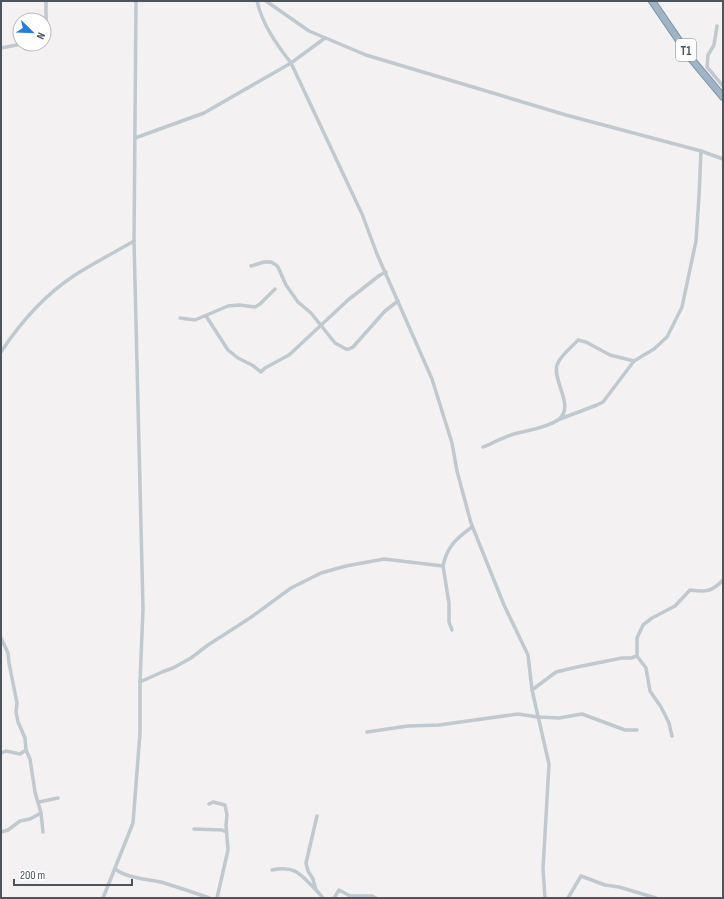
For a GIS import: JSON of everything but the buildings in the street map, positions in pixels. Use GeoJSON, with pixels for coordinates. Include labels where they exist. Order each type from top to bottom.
{"type":"FeatureCollection","features":[{"type":"Feature","properties":{"kind":"highway","name":"T1"},"geometry":{"type":"LineString","coordinates":[[652,1],[693,61],[723,97]]}},
{"type":"Feature","properties":{"kind":"street"},"geometry":{"type":"LineString","coordinates":[[46,1],[46,12]]}},
{"type":"Feature","properties":{"kind":"street"},"geometry":{"type":"LineString","coordinates":[[103,898],[133,823],[140,733],[140,682],[143,609],[134,241],[136,1]]}},
{"type":"Feature","properties":{"kind":"street"},"geometry":{"type":"LineString","coordinates":[[257,1],[259,11],[278,46],[291,63],[362,214],[432,379],[452,442],[457,471],[472,527],[504,605],[528,655],[532,690],[549,764],[543,869],[545,898]]}},
{"type":"Feature","properties":{"kind":"street"},"geometry":{"type":"LineString","coordinates":[[266,1],[309,31],[366,55],[566,115],[701,151],[723,159]]}},
{"type":"Feature","properties":{"kind":"street"},"geometry":{"type":"LineString","coordinates":[[717,26],[714,45],[708,55],[707,67],[715,74],[723,86]]}},
{"type":"Feature","properties":{"kind":"street"},"geometry":{"type":"LineString","coordinates":[[135,138],[204,113],[291,63],[325,38]]}},
{"type":"Feature","properties":{"kind":"street"},"geometry":{"type":"LineString","coordinates":[[1,48],[12,46]]}},
{"type":"Feature","properties":{"kind":"street"},"geometry":{"type":"LineString","coordinates":[[483,447],[511,435],[543,426],[603,402],[634,361],[654,349],[667,338],[682,307],[696,242],[700,196],[701,151]]}},
{"type":"Feature","properties":{"kind":"street"},"geometry":{"type":"LineString","coordinates":[[1,352],[26,319],[52,292],[74,275],[134,241]]}},
{"type":"Feature","properties":{"kind":"street"},"geometry":{"type":"LineString","coordinates":[[251,266],[264,262],[271,262],[276,265],[298,302],[321,325],[335,343],[346,349],[349,349],[361,338],[385,311],[398,301]]}},
{"type":"Feature","properties":{"kind":"street"},"geometry":{"type":"LineString","coordinates":[[206,316],[228,350],[261,372],[265,368],[289,355],[357,292],[386,272]]}},
{"type":"Feature","properties":{"kind":"street"},"geometry":{"type":"LineString","coordinates":[[180,318],[192,320],[206,316],[228,306],[239,305],[255,307],[275,289]]}},
{"type":"Feature","properties":{"kind":"street"},"geometry":{"type":"LineString","coordinates":[[559,419],[564,412],[565,403],[556,371],[557,365],[578,340],[586,342],[610,355],[634,361]]}},
{"type":"Feature","properties":{"kind":"street"},"geometry":{"type":"LineString","coordinates":[[452,630],[449,622],[449,603],[443,566],[444,559],[454,540],[463,535],[472,527]]}},
{"type":"Feature","properties":{"kind":"street"},"geometry":{"type":"LineString","coordinates":[[140,682],[173,668],[191,658],[208,645],[250,618],[290,588],[321,574],[346,566],[384,559],[443,566]]}},
{"type":"Feature","properties":{"kind":"street"},"geometry":{"type":"LineString","coordinates":[[672,736],[669,723],[662,707],[650,691],[646,668],[637,656],[637,638],[643,625],[652,618],[675,606],[690,590],[704,592],[715,588],[723,580]]}},
{"type":"Feature","properties":{"kind":"street"},"geometry":{"type":"LineString","coordinates":[[1,638],[8,652],[17,703],[16,712],[18,722],[25,738],[26,750],[30,759],[35,792],[41,813],[43,832]]}},
{"type":"Feature","properties":{"kind":"street"},"geometry":{"type":"LineString","coordinates":[[532,690],[556,672],[637,656]]}},
{"type":"Feature","properties":{"kind":"street"},"geometry":{"type":"LineString","coordinates":[[367,732],[408,726],[439,725],[518,714],[559,718],[582,714],[625,730],[638,730]]}},
{"type":"Feature","properties":{"kind":"street"},"geometry":{"type":"LineString","coordinates":[[1,753],[6,751],[20,754],[26,750]]}},
{"type":"Feature","properties":{"kind":"street"},"geometry":{"type":"LineString","coordinates":[[39,802],[58,798]]}},
{"type":"Feature","properties":{"kind":"street"},"geometry":{"type":"LineString","coordinates":[[209,804],[213,802],[225,805],[227,815],[226,832],[228,850],[217,898]]}},
{"type":"Feature","properties":{"kind":"street"},"geometry":{"type":"LineString","coordinates":[[1,832],[41,813]]}},
{"type":"Feature","properties":{"kind":"street"},"geometry":{"type":"LineString","coordinates":[[316,890],[306,863],[317,816]]}},
{"type":"Feature","properties":{"kind":"street"},"geometry":{"type":"LineString","coordinates":[[194,829],[222,830],[226,832]]}},
{"type":"Feature","properties":{"kind":"street"},"geometry":{"type":"LineString","coordinates":[[115,869],[119,872],[162,883],[209,898]]}},
{"type":"Feature","properties":{"kind":"street"},"geometry":{"type":"LineString","coordinates":[[272,870],[278,869],[297,871],[323,898]]}},
{"type":"Feature","properties":{"kind":"street"},"geometry":{"type":"LineString","coordinates":[[568,898],[581,876],[600,884],[656,898]]}},
{"type":"Feature","properties":{"kind":"street"},"geometry":{"type":"LineString","coordinates":[[334,898],[339,890],[350,896],[372,896],[376,898]]}}]}
